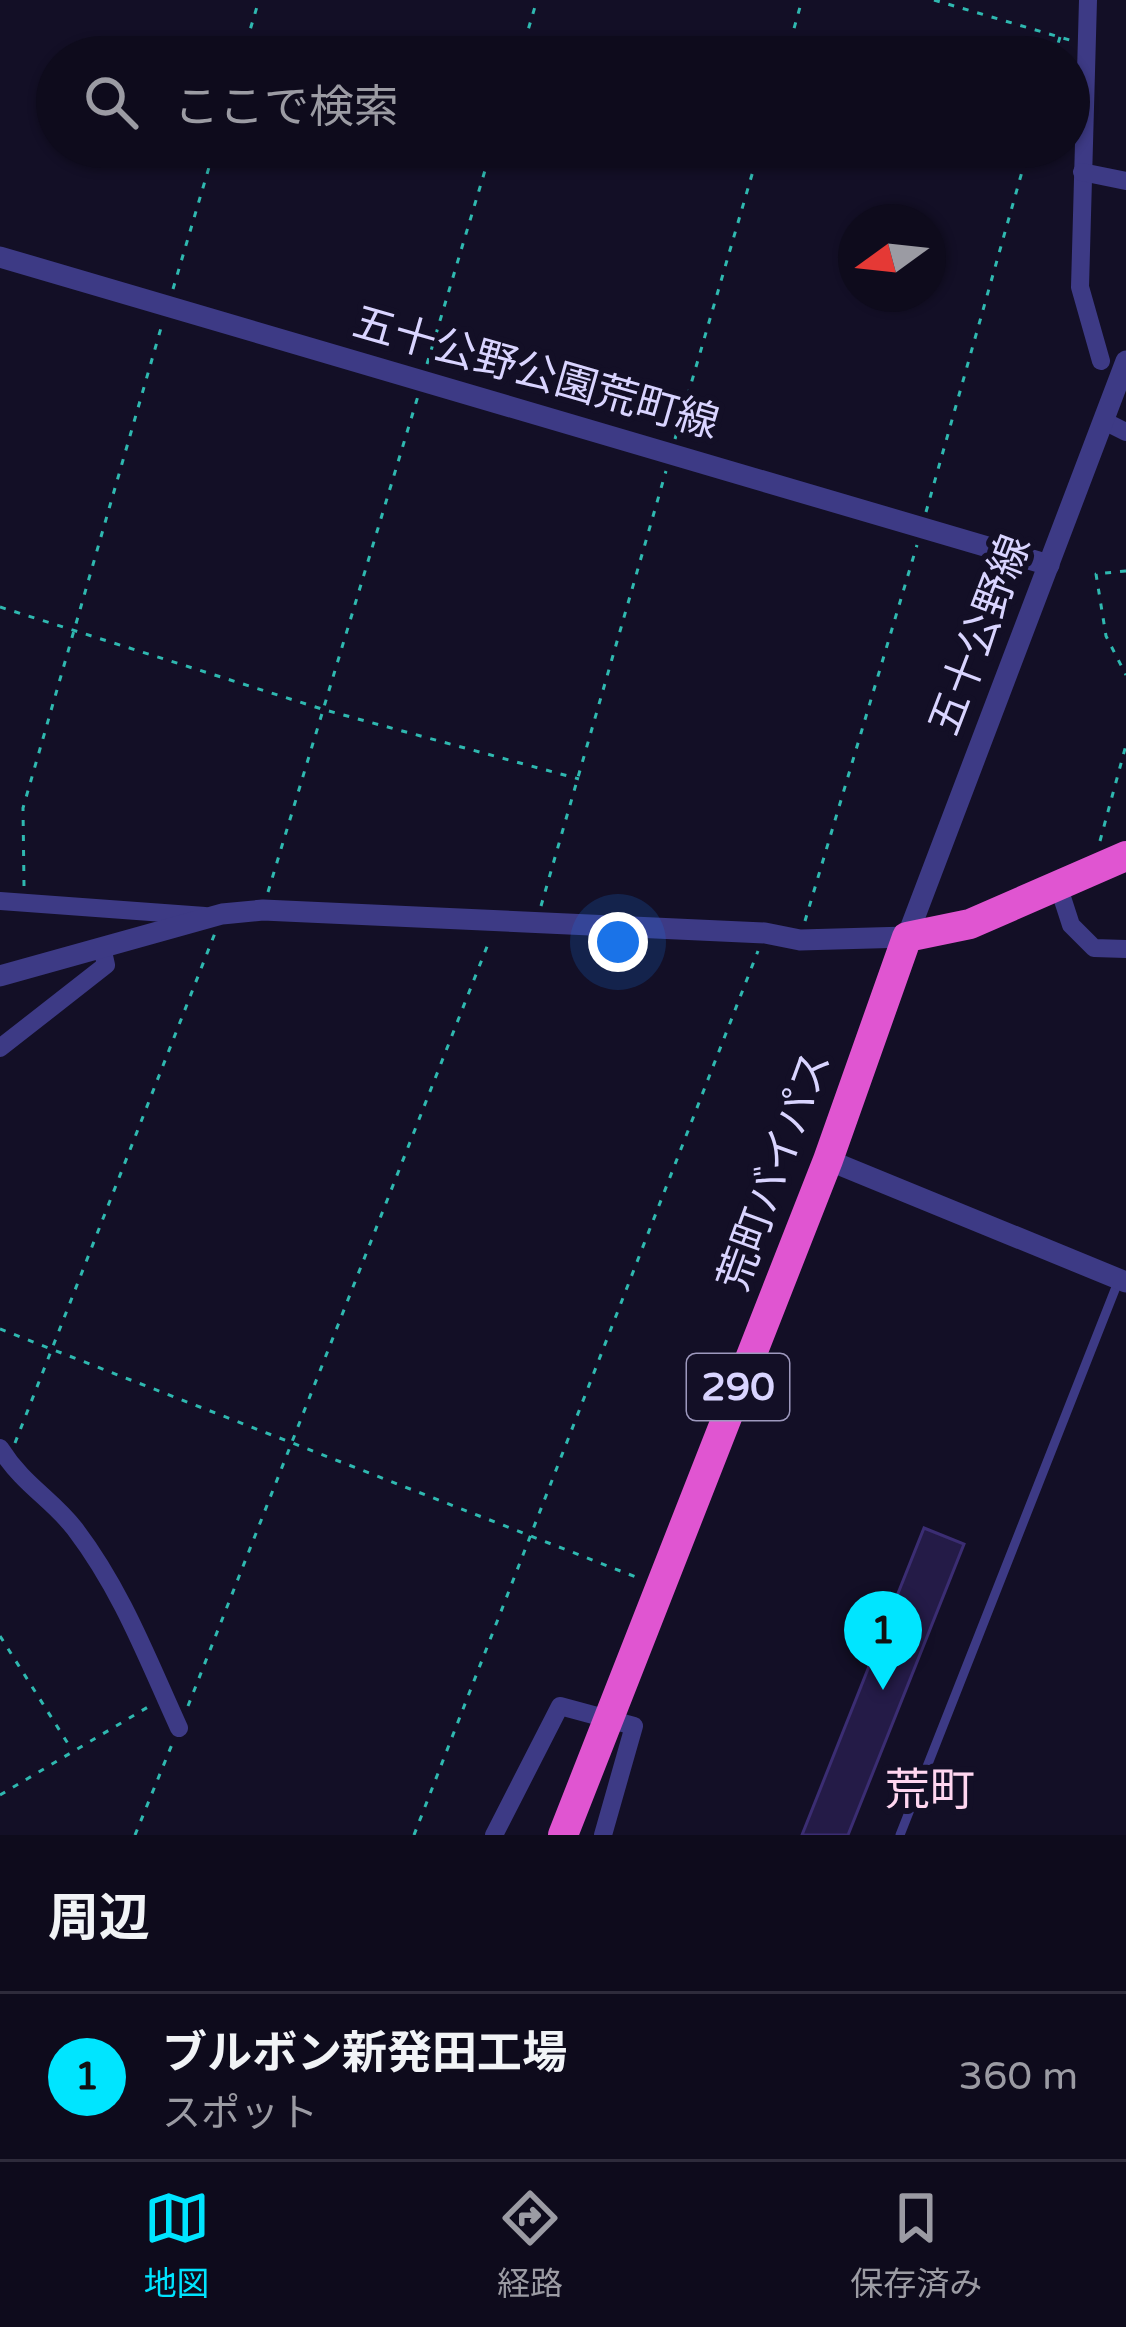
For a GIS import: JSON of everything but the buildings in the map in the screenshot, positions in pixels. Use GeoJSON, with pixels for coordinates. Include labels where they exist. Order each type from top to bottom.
{"type":"FeatureCollection","features":[{"type":"Feature","properties":{"kind":"highway"},"geometry":{"type":"LineString","coordinates":[[907,937],[970,924],[1126,856]]}},
{"type":"Feature","properties":{"kind":"highway","name":"荒町バイパス"},"geometry":{"type":"LineString","coordinates":[[563,1835],[828,1160],[907,937]]}},
{"type":"Feature","properties":{"kind":"street"},"geometry":{"type":"LineString","coordinates":[[1086,36],[1088,0]]}},
{"type":"Feature","properties":{"kind":"street"},"geometry":{"type":"LineString","coordinates":[[1082,168],[1080,286],[1101,361]]}},
{"type":"Feature","properties":{"kind":"street"},"geometry":{"type":"LineString","coordinates":[[1082,172],[1126,181]]}},
{"type":"Feature","properties":{"kind":"street","name":"五十公野公園荒町線"},"geometry":{"type":"LineString","coordinates":[[0,256],[1049,565]]}},
{"type":"Feature","properties":{"kind":"street","name":"五十公野線"},"geometry":{"type":"LineString","coordinates":[[907,937],[1126,361]]}},
{"type":"Feature","properties":{"kind":"street"},"geometry":{"type":"LineString","coordinates":[[1105,421],[1126,432]]}},
{"type":"Feature","properties":{"kind":"street"},"geometry":{"type":"LineString","coordinates":[[1059,888],[1071,925],[1094,948],[1126,949]]}},
{"type":"Feature","properties":{"kind":"street"},"geometry":{"type":"LineString","coordinates":[[0,902],[217,915]]}},
{"type":"Feature","properties":{"kind":"street"},"geometry":{"type":"LineString","coordinates":[[0,976],[217,915],[263,910],[765,933],[800,940],[907,937]]}},
{"type":"Feature","properties":{"kind":"street"},"geometry":{"type":"LineString","coordinates":[[0,1048],[106,965],[102,947]]}},
{"type":"Feature","properties":{"kind":"street"},"geometry":{"type":"LineString","coordinates":[[828,1160],[1122,1280]]}},
{"type":"Feature","properties":{"kind":"street"},"geometry":{"type":"LineString","coordinates":[[4,1454],[22,1483],[72,1524],[121,1594],[179,1728]]}},
{"type":"Feature","properties":{"kind":"street"},"geometry":{"type":"LineString","coordinates":[[494,1835],[560,1706],[634,1726],[603,1835]]}},
{"type":"Feature","properties":{"kind":"lane"},"geometry":{"type":"LineString","coordinates":[[900,1835],[1122,1280]]}},
{"type":"Feature","properties":{"kind":"path"},"geometry":{"type":"LineString","coordinates":[[248,36],[259,0]]}},
{"type":"Feature","properties":{"kind":"path"},"geometry":{"type":"LineString","coordinates":[[526,36],[537,0]]}},
{"type":"Feature","properties":{"kind":"path"},"geometry":{"type":"LineString","coordinates":[[792,36],[802,0]]}},
{"type":"Feature","properties":{"kind":"path"},"geometry":{"type":"LineString","coordinates":[[934,0],[1057,36]]}},
{"type":"Feature","properties":{"kind":"path"},"geometry":{"type":"LineString","coordinates":[[24,902],[23,808],[72,626],[209,168]]}},
{"type":"Feature","properties":{"kind":"path"},"geometry":{"type":"LineString","coordinates":[[263,910],[486,168]]}},
{"type":"Feature","properties":{"kind":"path"},"geometry":{"type":"LineString","coordinates":[[536,923],[754,168]]}},
{"type":"Feature","properties":{"kind":"path"},"geometry":{"type":"LineString","coordinates":[[1126,572],[1096,574],[1106,636],[1126,675]]}},
{"type":"Feature","properties":{"kind":"path"},"geometry":{"type":"LineString","coordinates":[[0,607],[72,626],[325,710],[579,778]]}},
{"type":"Feature","properties":{"kind":"path"},"geometry":{"type":"LineString","coordinates":[[1092,871],[1126,745]]}},
{"type":"Feature","properties":{"kind":"path"},"geometry":{"type":"LineString","coordinates":[[4,1454],[54,1350],[217,915]]}},
{"type":"Feature","properties":{"kind":"path"},"geometry":{"type":"LineString","coordinates":[[136,1835],[497,921]]}},
{"type":"Feature","properties":{"kind":"path"},"geometry":{"type":"LineString","coordinates":[[414,1835],[765,933]]}},
{"type":"Feature","properties":{"kind":"path"},"geometry":{"type":"LineString","coordinates":[[0,1329],[659,1586]]}},
{"type":"Feature","properties":{"kind":"path"},"geometry":{"type":"LineString","coordinates":[[0,1636],[73,1751]]}},
{"type":"Feature","properties":{"kind":"path"},"geometry":{"type":"LineString","coordinates":[[0,1796],[165,1697]]}},
{"type":"Feature","properties":{"kind":"place","name":"ブルボン新発田工場"},"geometry":{"type":"Point","coordinates":[883,1690]}},
{"type":"Feature","properties":{"kind":"district","name":"荒町"},"geometry":{"type":"Point","coordinates":[930,1791]}}]}
